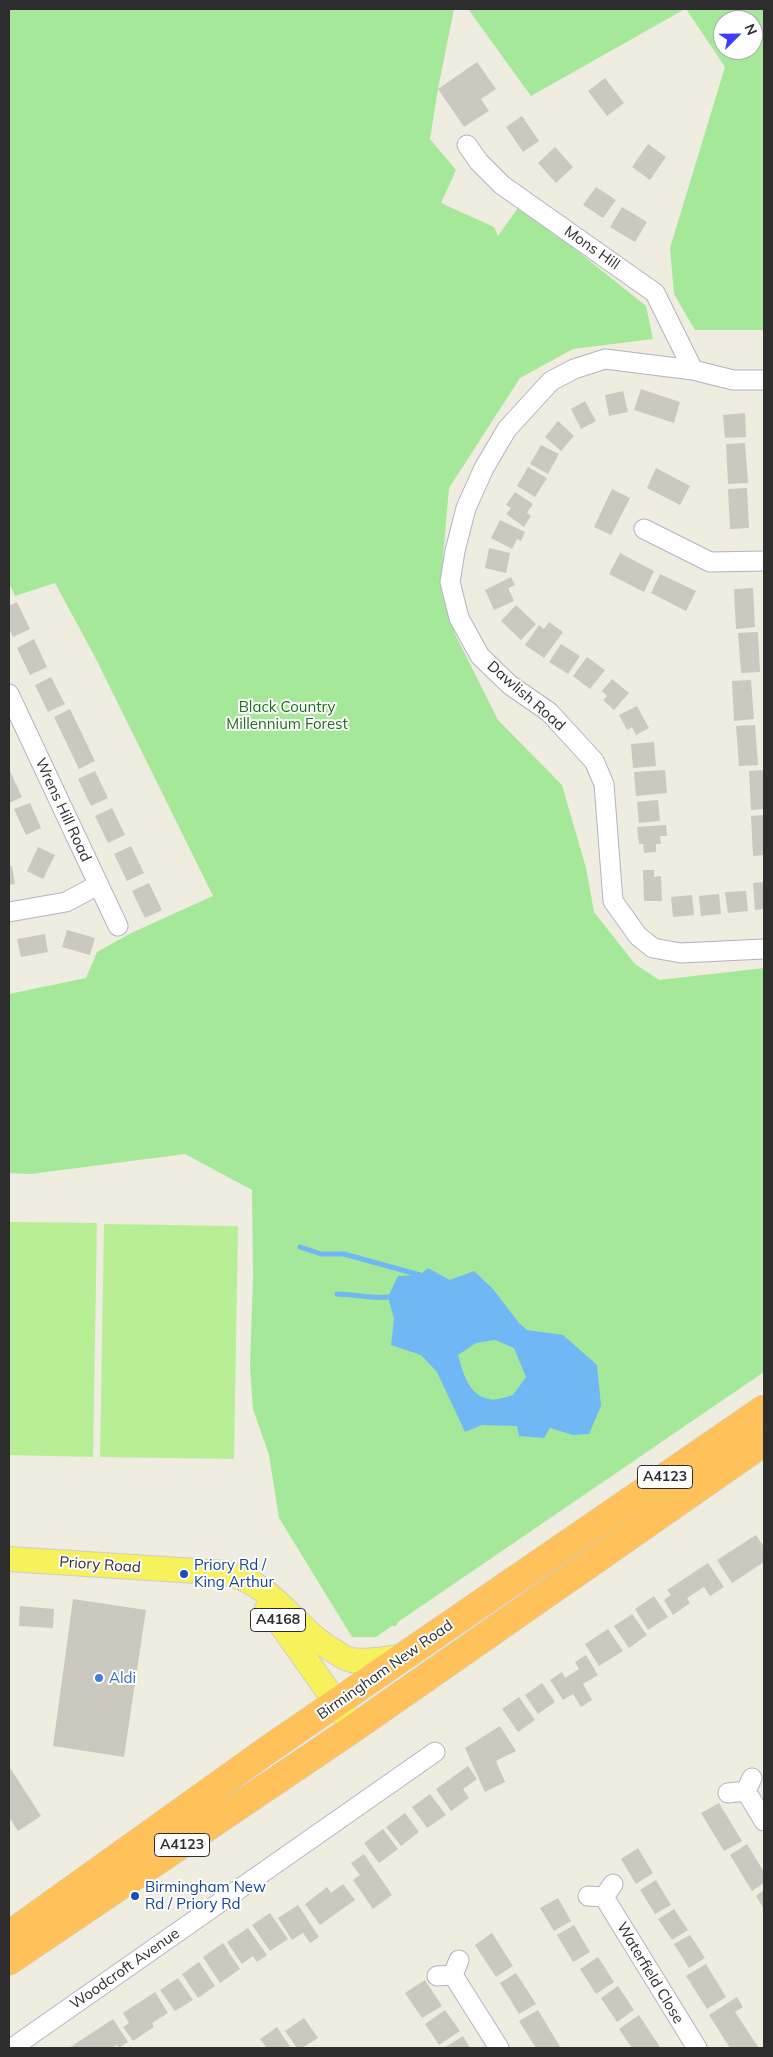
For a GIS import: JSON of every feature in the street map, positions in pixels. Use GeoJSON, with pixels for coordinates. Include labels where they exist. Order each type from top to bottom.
{"type":"FeatureCollection","features":[{"type":"Feature","properties":{"kind":"highway","name":"Birmingham New Road"},"geometry":{"type":"LineString","coordinates":[[9,1935],[266,1751],[764,1409]]}},
{"type":"Feature","properties":{"kind":"highway","name":"Birmingham New Road"},"geometry":{"type":"LineString","coordinates":[[9,1961],[354,1728],[764,1442]]}},
{"type":"Feature","properties":{"kind":"main road","name":"Priory Road"},"geometry":{"type":"LineString","coordinates":[[9,1559],[227,1573],[240,1576],[260,1587],[281,1603],[324,1645],[349,1659],[377,1661],[405,1656]]}},
{"type":"Feature","properties":{"kind":"main road","name":"Priory Road"},"geometry":{"type":"LineString","coordinates":[[190,1571],[246,1593],[275,1616],[354,1728]]}},
{"type":"Feature","properties":{"kind":"street","name":"Mons Hill"},"geometry":{"type":"LineString","coordinates":[[467,145],[479,162],[502,185],[655,293],[693,370]]}},
{"type":"Feature","properties":{"kind":"street","name":"Dawlish Road"},"geometry":{"type":"LineString","coordinates":[[764,380],[733,380],[693,370],[605,359],[574,369],[551,381],[507,429],[484,468],[466,508],[455,551],[450,582],[459,618],[480,656],[510,685],[549,712],[594,761],[604,784],[613,902],[638,936],[653,948],[682,953],[764,949]]}},
{"type":"Feature","properties":{"kind":"street"},"geometry":{"type":"LineString","coordinates":[[644,529],[710,562],[764,561]]}},
{"type":"Feature","properties":{"kind":"street","name":"Wrens Hill Road"},"geometry":{"type":"LineString","coordinates":[[9,694],[118,926]]}},
{"type":"Feature","properties":{"kind":"street"},"geometry":{"type":"LineString","coordinates":[[9,912],[66,902],[98,885]]}},
{"type":"Feature","properties":{"kind":"street","name":"Woodcroft Avenue"},"geometry":{"type":"LineString","coordinates":[[12,2048],[435,1752]]}},
{"type":"Feature","properties":{"kind":"street"},"geometry":{"type":"LineString","coordinates":[[742,1787],[764,1821]]}},
{"type":"Feature","properties":{"kind":"street","name":"Waterfield Close"},"geometry":{"type":"LineString","coordinates":[[602,1892],[697,2048]]}},
{"type":"Feature","properties":{"kind":"street"},"geometry":{"type":"LineString","coordinates":[[450,1970],[499,2048]]}},
{"type":"Feature","properties":{"kind":"green space","name":"Black Country Millennium Forest"},"geometry":{"type":"Polygon","coordinates":[[[9,9],[454,9],[430,139],[456,170],[441,203],[494,227],[498,236],[520,205],[646,306],[653,339],[573,349],[520,378],[449,488],[441,581],[455,634],[498,720],[562,785],[586,868],[594,912],[635,964],[659,980],[764,968],[764,1372],[398,1622],[396,1626],[392,1626],[376,1637],[352,1637],[279,1518],[269,1455],[253,1409],[250,1367],[253,1277],[252,1190],[185,1154],[31,1174],[9,1173],[9,994],[86,978],[97,952],[131,933],[213,896],[96,659],[55,583],[15,596],[9,583],[9,9]]]}},
{"type":"Feature","properties":{"kind":"green space"},"geometry":{"type":"Polygon","coordinates":[[[468,9],[685,9],[531,96],[468,9]]]}},
{"type":"Feature","properties":{"kind":"green space"},"geometry":{"type":"Polygon","coordinates":[[[686,9],[764,9],[764,330],[695,330],[674,294],[670,248],[725,67],[720,60],[763,60],[763,10],[713,10],[713,49],[686,9]]]}},
{"type":"Feature","properties":{"kind":"green space"},"geometry":{"type":"Polygon","coordinates":[[[9,1222],[97,1223],[93,1457],[9,1455],[9,1222]]]}},
{"type":"Feature","properties":{"kind":"green space"},"geometry":{"type":"Polygon","coordinates":[[[104,1224],[238,1226],[234,1459],[100,1457],[104,1224]]]}},
{"type":"Feature","properties":{"kind":"water"},"geometry":{"type":"Polygon","coordinates":[[[428,1268],[450,1280],[474,1271],[493,1289],[519,1323],[527,1330],[563,1335],[597,1365],[601,1406],[589,1434],[573,1435],[550,1428],[544,1438],[519,1436],[517,1426],[482,1425],[465,1432],[437,1372],[421,1355],[391,1345],[394,1319],[388,1297],[398,1276],[420,1275],[428,1268]],[[495,1340],[476,1343],[458,1355],[467,1382],[476,1393],[491,1399],[513,1395],[526,1377],[514,1348],[495,1340]]]}},
{"type":"Feature","properties":{"kind":"building"},"geometry":{"type":"Polygon","coordinates":[[[477,62],[496,89],[481,99],[489,111],[464,127],[438,89],[477,62]]]}},
{"type":"Feature","properties":{"kind":"building"},"geometry":{"type":"Polygon","coordinates":[[[605,78],[624,103],[607,116],[588,91],[605,78]]]}},
{"type":"Feature","properties":{"kind":"building"},"geometry":{"type":"Polygon","coordinates":[[[522,116],[539,141],[523,152],[506,127],[522,116]]]}},
{"type":"Feature","properties":{"kind":"building"},"geometry":{"type":"Polygon","coordinates":[[[648,144],[666,157],[650,180],[632,167],[648,144]]]}},
{"type":"Feature","properties":{"kind":"building"},"geometry":{"type":"Polygon","coordinates":[[[555,147],[573,167],[556,183],[538,163],[555,147]]]}},
{"type":"Feature","properties":{"kind":"building"},"geometry":{"type":"Polygon","coordinates":[[[596,187],[616,200],[603,218],[583,205],[596,187]]]}},
{"type":"Feature","properties":{"kind":"building"},"geometry":{"type":"Polygon","coordinates":[[[622,207],[647,222],[635,242],[610,227],[622,207]]]}},
{"type":"Feature","properties":{"kind":"building"},"geometry":{"type":"Polygon","coordinates":[[[641,389],[680,402],[674,423],[634,410],[641,389]]]}},
{"type":"Feature","properties":{"kind":"building"},"geometry":{"type":"Polygon","coordinates":[[[623,391],[628,412],[609,416],[605,395],[623,391]]]}},
{"type":"Feature","properties":{"kind":"building"},"geometry":{"type":"Polygon","coordinates":[[[585,401],[596,421],[581,429],[571,409],[585,401]]]}},
{"type":"Feature","properties":{"kind":"building"},"geometry":{"type":"Polygon","coordinates":[[[745,413],[746,437],[725,438],[723,415],[745,413]]]}},
{"type":"Feature","properties":{"kind":"building"},"geometry":{"type":"Polygon","coordinates":[[[558,421],[574,436],[561,451],[545,437],[558,421]]]}},
{"type":"Feature","properties":{"kind":"building"},"geometry":{"type":"Polygon","coordinates":[[[745,443],[748,483],[728,484],[726,444],[745,443]]]}},
{"type":"Feature","properties":{"kind":"building"},"geometry":{"type":"Polygon","coordinates":[[[541,445],[559,454],[548,474],[530,464],[541,445]]]}},
{"type":"Feature","properties":{"kind":"building"},"geometry":{"type":"Polygon","coordinates":[[[528,467],[547,478],[535,497],[517,486],[528,467]]]}},
{"type":"Feature","properties":{"kind":"building"},"geometry":{"type":"Polygon","coordinates":[[[656,468],[690,486],[680,505],[647,488],[656,468]]]}},
{"type":"Feature","properties":{"kind":"building"},"geometry":{"type":"Polygon","coordinates":[[[747,488],[749,528],[730,529],[728,489],[747,488]]]}},
{"type":"Feature","properties":{"kind":"building"},"geometry":{"type":"Polygon","coordinates":[[[612,489],[630,498],[611,535],[594,527],[612,489]]]}},
{"type":"Feature","properties":{"kind":"building"},"geometry":{"type":"Polygon","coordinates":[[[515,492],[533,504],[527,513],[531,516],[524,527],[506,514],[511,508],[506,505],[515,492]]]}},
{"type":"Feature","properties":{"kind":"building"},"geometry":{"type":"Polygon","coordinates":[[[500,520],[525,532],[521,541],[517,539],[512,549],[491,538],[500,520]]]}},
{"type":"Feature","properties":{"kind":"building"},"geometry":{"type":"Polygon","coordinates":[[[489,548],[510,553],[506,573],[485,568],[489,548]]]}},
{"type":"Feature","properties":{"kind":"building"},"geometry":{"type":"Polygon","coordinates":[[[620,553],[654,571],[644,592],[609,574],[620,553]]]}},
{"type":"Feature","properties":{"kind":"building"},"geometry":{"type":"Polygon","coordinates":[[[660,574],[696,591],[686,611],[651,593],[660,574]]]}},
{"type":"Feature","properties":{"kind":"building"},"geometry":{"type":"Polygon","coordinates":[[[511,577],[515,585],[508,588],[514,601],[494,610],[485,590],[511,577]]]}},
{"type":"Feature","properties":{"kind":"building"},"geometry":{"type":"Polygon","coordinates":[[[753,588],[755,627],[736,629],[734,589],[753,588]]]}},
{"type":"Feature","properties":{"kind":"building"},"geometry":{"type":"Polygon","coordinates":[[[17,602],[30,629],[13,637],[9,629],[9,606],[17,602]]]}},
{"type":"Feature","properties":{"kind":"building"},"geometry":{"type":"Polygon","coordinates":[[[516,605],[536,624],[521,640],[501,621],[516,605]]]}},
{"type":"Feature","properties":{"kind":"building"},"geometry":{"type":"Polygon","coordinates":[[[549,622],[563,632],[544,658],[525,645],[539,625],[544,629],[549,622]]]}},
{"type":"Feature","properties":{"kind":"building"},"geometry":{"type":"Polygon","coordinates":[[[758,632],[760,672],[741,673],[738,633],[758,632]]]}},
{"type":"Feature","properties":{"kind":"building"},"geometry":{"type":"Polygon","coordinates":[[[34,639],[47,667],[30,675],[17,648],[34,639]]]}},
{"type":"Feature","properties":{"kind":"building"},"geometry":{"type":"Polygon","coordinates":[[[561,644],[580,656],[568,674],[549,662],[561,644]]]}},
{"type":"Feature","properties":{"kind":"building"},"geometry":{"type":"Polygon","coordinates":[[[587,657],[605,670],[590,689],[573,676],[587,657]]]}},
{"type":"Feature","properties":{"kind":"building"},"geometry":{"type":"Polygon","coordinates":[[[51,677],[65,704],[48,712],[35,685],[51,677]]]}},
{"type":"Feature","properties":{"kind":"building"},"geometry":{"type":"Polygon","coordinates":[[[612,679],[629,693],[614,710],[603,700],[607,696],[602,691],[612,679]]]}},
{"type":"Feature","properties":{"kind":"building"},"geometry":{"type":"Polygon","coordinates":[[[751,680],[754,719],[734,721],[732,681],[751,680]]]}},
{"type":"Feature","properties":{"kind":"building"},"geometry":{"type":"Polygon","coordinates":[[[637,706],[649,728],[636,735],[632,727],[627,730],[619,715],[637,706]]]}},
{"type":"Feature","properties":{"kind":"building"},"geometry":{"type":"Polygon","coordinates":[[[70,709],[95,761],[79,769],[54,717],[70,709]]]}},
{"type":"Feature","properties":{"kind":"building"},"geometry":{"type":"Polygon","coordinates":[[[755,725],[758,765],[739,766],[736,726],[755,725]]]}},
{"type":"Feature","properties":{"kind":"building"},"geometry":{"type":"Polygon","coordinates":[[[654,742],[656,766],[633,768],[631,744],[654,742]]]}},
{"type":"Feature","properties":{"kind":"building"},"geometry":{"type":"Polygon","coordinates":[[[9,769],[22,797],[9,803],[9,769]]]}},
{"type":"Feature","properties":{"kind":"building"},"geometry":{"type":"Polygon","coordinates":[[[665,770],[667,793],[636,796],[634,772],[665,770]]]}},
{"type":"Feature","properties":{"kind":"building"},"geometry":{"type":"Polygon","coordinates":[[[764,770],[764,809],[751,810],[749,771],[764,770]]]}},
{"type":"Feature","properties":{"kind":"building"},"geometry":{"type":"Polygon","coordinates":[[[95,771],[108,798],[91,806],[78,779],[95,771]]]}},
{"type":"Feature","properties":{"kind":"building"},"geometry":{"type":"Polygon","coordinates":[[[658,800],[660,821],[639,823],[637,802],[658,800]]]}},
{"type":"Feature","properties":{"kind":"building"},"geometry":{"type":"Polygon","coordinates":[[[30,803],[41,828],[26,835],[14,809],[30,803]]]}},
{"type":"Feature","properties":{"kind":"building"},"geometry":{"type":"Polygon","coordinates":[[[112,808],[125,835],[108,843],[95,816],[112,808]]]}},
{"type":"Feature","properties":{"kind":"building"},"geometry":{"type":"Polygon","coordinates":[[[764,815],[764,855],[753,856],[751,816],[764,815]]]}},
{"type":"Feature","properties":{"kind":"building"},"geometry":{"type":"Polygon","coordinates":[[[666,825],[667,836],[660,836],[661,844],[656,844],[656,852],[644,853],[643,844],[639,844],[637,827],[666,825]]]}},
{"type":"Feature","properties":{"kind":"building"},"geometry":{"type":"Polygon","coordinates":[[[131,846],[144,873],[127,881],[114,854],[131,846]]]}},
{"type":"Feature","properties":{"kind":"building"},"geometry":{"type":"Polygon","coordinates":[[[38,847],[55,855],[43,879],[27,871],[38,847]]]}},
{"type":"Feature","properties":{"kind":"building"},"geometry":{"type":"Polygon","coordinates":[[[9,866],[12,866],[15,884],[9,885],[9,866]]]}},
{"type":"Feature","properties":{"kind":"building"},"geometry":{"type":"Polygon","coordinates":[[[643,870],[654,870],[654,877],[661,876],[662,901],[644,901],[643,870]]]}},
{"type":"Feature","properties":{"kind":"building"},"geometry":{"type":"Polygon","coordinates":[[[764,882],[764,909],[755,910],[753,883],[764,882]]]}},
{"type":"Feature","properties":{"kind":"building"},"geometry":{"type":"Polygon","coordinates":[[[149,883],[162,910],[145,918],[132,891],[149,883]]]}},
{"type":"Feature","properties":{"kind":"building"},"geometry":{"type":"Polygon","coordinates":[[[746,891],[748,911],[728,913],[725,892],[746,891]]]}},
{"type":"Feature","properties":{"kind":"building"},"geometry":{"type":"Polygon","coordinates":[[[719,894],[721,914],[701,916],[699,896],[719,894]]]}},
{"type":"Feature","properties":{"kind":"building"},"geometry":{"type":"Polygon","coordinates":[[[692,895],[694,915],[673,917],[671,897],[692,895]]]}},
{"type":"Feature","properties":{"kind":"building"},"geometry":{"type":"Polygon","coordinates":[[[67,930],[95,938],[90,955],[62,947],[67,930]]]}},
{"type":"Feature","properties":{"kind":"building"},"geometry":{"type":"Polygon","coordinates":[[[45,934],[48,952],[21,957],[17,939],[45,934]]]}},
{"type":"Feature","properties":{"kind":"building"},"geometry":{"type":"Polygon","coordinates":[[[756,1535],[764,1547],[764,1562],[732,1583],[717,1560],[756,1535]]]}},
{"type":"Feature","properties":{"kind":"building"},"geometry":{"type":"Polygon","coordinates":[[[708,1563],[724,1587],[710,1596],[704,1587],[687,1598],[690,1603],[673,1615],[664,1600],[671,1595],[667,1590],[708,1563]]]}},
{"type":"Feature","properties":{"kind":"building"},"geometry":{"type":"Polygon","coordinates":[[[654,1596],[668,1617],[648,1630],[635,1609],[654,1596]]]}},
{"type":"Feature","properties":{"kind":"building","name":"Aldi"},"geometry":{"type":"Polygon","coordinates":[[[73,1599],[146,1610],[124,1757],[53,1746],[73,1599]]]}},
{"type":"Feature","properties":{"kind":"building"},"geometry":{"type":"Polygon","coordinates":[[[20,1606],[54,1609],[53,1628],[19,1626],[20,1606]]]}},
{"type":"Feature","properties":{"kind":"building"},"geometry":{"type":"Polygon","coordinates":[[[632,1614],[647,1635],[629,1648],[614,1626],[632,1614]]]}},
{"type":"Feature","properties":{"kind":"building"},"geometry":{"type":"Polygon","coordinates":[[[608,1629],[623,1651],[599,1666],[585,1644],[608,1629]]]}},
{"type":"Feature","properties":{"kind":"building"},"geometry":{"type":"Polygon","coordinates":[[[586,1655],[598,1675],[583,1684],[592,1700],[581,1707],[573,1694],[563,1700],[550,1680],[562,1672],[565,1678],[579,1669],[575,1662],[586,1655]]]}},
{"type":"Feature","properties":{"kind":"building"},"geometry":{"type":"Polygon","coordinates":[[[542,1683],[555,1702],[538,1714],[525,1695],[542,1683]]]}},
{"type":"Feature","properties":{"kind":"building"},"geometry":{"type":"Polygon","coordinates":[[[519,1697],[535,1720],[518,1732],[502,1709],[519,1697]]]}},
{"type":"Feature","properties":{"kind":"building"},"geometry":{"type":"Polygon","coordinates":[[[500,1726],[516,1751],[496,1761],[505,1782],[485,1792],[465,1748],[500,1726]]]}},
{"type":"Feature","properties":{"kind":"building"},"geometry":{"type":"Polygon","coordinates":[[[9,1766],[41,1816],[18,1831],[9,1817],[9,1766]]]}},
{"type":"Feature","properties":{"kind":"building"},"geometry":{"type":"Polygon","coordinates":[[[468,1766],[477,1779],[463,1789],[469,1798],[451,1811],[436,1789],[468,1766]]]}},
{"type":"Feature","properties":{"kind":"building"},"geometry":{"type":"Polygon","coordinates":[[[430,1794],[446,1815],[427,1828],[412,1807],[430,1794]]]}},
{"type":"Feature","properties":{"kind":"building"},"geometry":{"type":"Polygon","coordinates":[[[719,1803],[742,1841],[724,1851],[701,1813],[719,1803]]]}},
{"type":"Feature","properties":{"kind":"building"},"geometry":{"type":"Polygon","coordinates":[[[405,1813],[419,1832],[401,1846],[386,1827],[405,1813]]]}},
{"type":"Feature","properties":{"kind":"building"},"geometry":{"type":"Polygon","coordinates":[[[383,1829],[398,1849],[379,1863],[364,1843],[383,1829]]]}},
{"type":"Feature","properties":{"kind":"building"},"geometry":{"type":"Polygon","coordinates":[[[747,1844],[764,1872],[764,1883],[752,1891],[730,1855],[747,1844]]]}},
{"type":"Feature","properties":{"kind":"building"},"geometry":{"type":"Polygon","coordinates":[[[638,1848],[653,1873],[636,1884],[621,1859],[638,1848]]]}},
{"type":"Feature","properties":{"kind":"building"},"geometry":{"type":"Polygon","coordinates":[[[364,1854],[392,1895],[373,1909],[353,1880],[360,1875],[351,1863],[364,1854]]]}},
{"type":"Feature","properties":{"kind":"building"},"geometry":{"type":"Polygon","coordinates":[[[656,1880],[671,1905],[655,1914],[640,1890],[656,1880]]]}},
{"type":"Feature","properties":{"kind":"building"},"geometry":{"type":"Polygon","coordinates":[[[343,1884],[355,1900],[320,1925],[305,1904],[327,1887],[331,1893],[343,1884]]]}},
{"type":"Feature","properties":{"kind":"building"},"geometry":{"type":"Polygon","coordinates":[[[764,1890],[764,1909],[756,1896],[764,1890]]]}},
{"type":"Feature","properties":{"kind":"building"},"geometry":{"type":"Polygon","coordinates":[[[558,1898],[571,1921],[554,1931],[540,1908],[558,1898]]]}},
{"type":"Feature","properties":{"kind":"building"},"geometry":{"type":"Polygon","coordinates":[[[298,1905],[319,1937],[310,1943],[303,1933],[292,1940],[278,1918],[298,1905]]]}},
{"type":"Feature","properties":{"kind":"building"},"geometry":{"type":"Polygon","coordinates":[[[674,1909],[688,1930],[672,1940],[658,1919],[674,1909]]]}},
{"type":"Feature","properties":{"kind":"building"},"geometry":{"type":"Polygon","coordinates":[[[270,1913],[288,1939],[270,1951],[252,1925],[270,1913]]]}},
{"type":"Feature","properties":{"kind":"building"},"geometry":{"type":"Polygon","coordinates":[[[574,1925],[590,1952],[573,1962],[557,1935],[574,1925]]]}},
{"type":"Feature","properties":{"kind":"building"},"geometry":{"type":"Polygon","coordinates":[[[248,1928],[267,1955],[257,1962],[253,1956],[242,1964],[227,1942],[248,1928]]]}},
{"type":"Feature","properties":{"kind":"building"},"geometry":{"type":"Polygon","coordinates":[[[492,1933],[513,1966],[496,1977],[475,1945],[492,1933]]]}},
{"type":"Feature","properties":{"kind":"building"},"geometry":{"type":"Polygon","coordinates":[[[690,1935],[705,1958],[689,1968],[674,1944],[690,1935]]]}},
{"type":"Feature","properties":{"kind":"building"},"geometry":{"type":"Polygon","coordinates":[[[223,1943],[240,1969],[220,1983],[203,1957],[223,1943]]]}},
{"type":"Feature","properties":{"kind":"building"},"geometry":{"type":"Polygon","coordinates":[[[598,1957],[614,1982],[596,1994],[580,1969],[598,1957]]]}},
{"type":"Feature","properties":{"kind":"building"},"geometry":{"type":"Polygon","coordinates":[[[199,1962],[215,1986],[198,1998],[182,1974],[199,1962]]]}},
{"type":"Feature","properties":{"kind":"building"},"geometry":{"type":"Polygon","coordinates":[[[706,1964],[726,1997],[707,2009],[686,1976],[706,1964]]]}},
{"type":"Feature","properties":{"kind":"building"},"geometry":{"type":"Polygon","coordinates":[[[516,1973],[536,2004],[519,2014],[500,1983],[516,1973]]]}},
{"type":"Feature","properties":{"kind":"building"},"geometry":{"type":"Polygon","coordinates":[[[178,1978],[193,2000],[175,2011],[160,1990],[178,1978]]]}},
{"type":"Feature","properties":{"kind":"building"},"geometry":{"type":"Polygon","coordinates":[[[425,1980],[442,2006],[422,2018],[405,1993],[425,1980]]]}},
{"type":"Feature","properties":{"kind":"building"},"geometry":{"type":"Polygon","coordinates":[[[618,1986],[634,2010],[617,2022],[601,1998],[618,1986]]]}},
{"type":"Feature","properties":{"kind":"building"},"geometry":{"type":"Polygon","coordinates":[[[155,1992],[168,2013],[152,2023],[154,2027],[133,2041],[123,2027],[129,2023],[123,2013],[155,1992]]]}},
{"type":"Feature","properties":{"kind":"building"},"geometry":{"type":"Polygon","coordinates":[[[737,1997],[743,2007],[735,2012],[759,2048],[730,2048],[709,2015],[737,1997]]]}},
{"type":"Feature","properties":{"kind":"building"},"geometry":{"type":"Polygon","coordinates":[[[445,2010],[460,2031],[439,2045],[425,2024],[445,2010]]]}},
{"type":"Feature","properties":{"kind":"building"},"geometry":{"type":"Polygon","coordinates":[[[538,2010],[561,2048],[536,2048],[519,2021],[538,2010]]]}},
{"type":"Feature","properties":{"kind":"building"},"geometry":{"type":"Polygon","coordinates":[[[639,2015],[660,2047],[632,2048],[619,2029],[639,2015]]]}},
{"type":"Feature","properties":{"kind":"building"},"geometry":{"type":"Polygon","coordinates":[[[304,2018],[318,2038],[302,2048],[297,2048],[285,2031],[304,2018]]]}},
{"type":"Feature","properties":{"kind":"building"},"geometry":{"type":"Polygon","coordinates":[[[113,2019],[128,2042],[119,2048],[117,2045],[112,2048],[69,2048],[113,2019]]]}},
{"type":"Feature","properties":{"kind":"building"},"geometry":{"type":"Polygon","coordinates":[[[277,2027],[291,2048],[267,2048],[260,2039],[277,2027]]]}},
{"type":"Feature","properties":{"kind":"building"},"geometry":{"type":"Polygon","coordinates":[[[463,2036],[470,2048],[444,2048],[463,2036]]]}},
{"type":"Feature","properties":{"kind":"waterway"},"geometry":{"type":"LineString","coordinates":[[300,1247],[321,1254],[344,1254],[420,1275]]}},
{"type":"Feature","properties":{"kind":"waterway"},"geometry":{"type":"LineString","coordinates":[[337,1294],[388,1297]]}},
{"type":"Feature","properties":{"kind":"place","name":"Priory Rd / King Arthur"},"geometry":{"type":"Point","coordinates":[184,1574]}},
{"type":"Feature","properties":{"kind":"place","name":"Aldi"},"geometry":{"type":"Point","coordinates":[99,1678]}},
{"type":"Feature","properties":{"kind":"place","name":"Birmingham New Rd / Priory Rd"},"geometry":{"type":"Point","coordinates":[135,1896]}}]}
